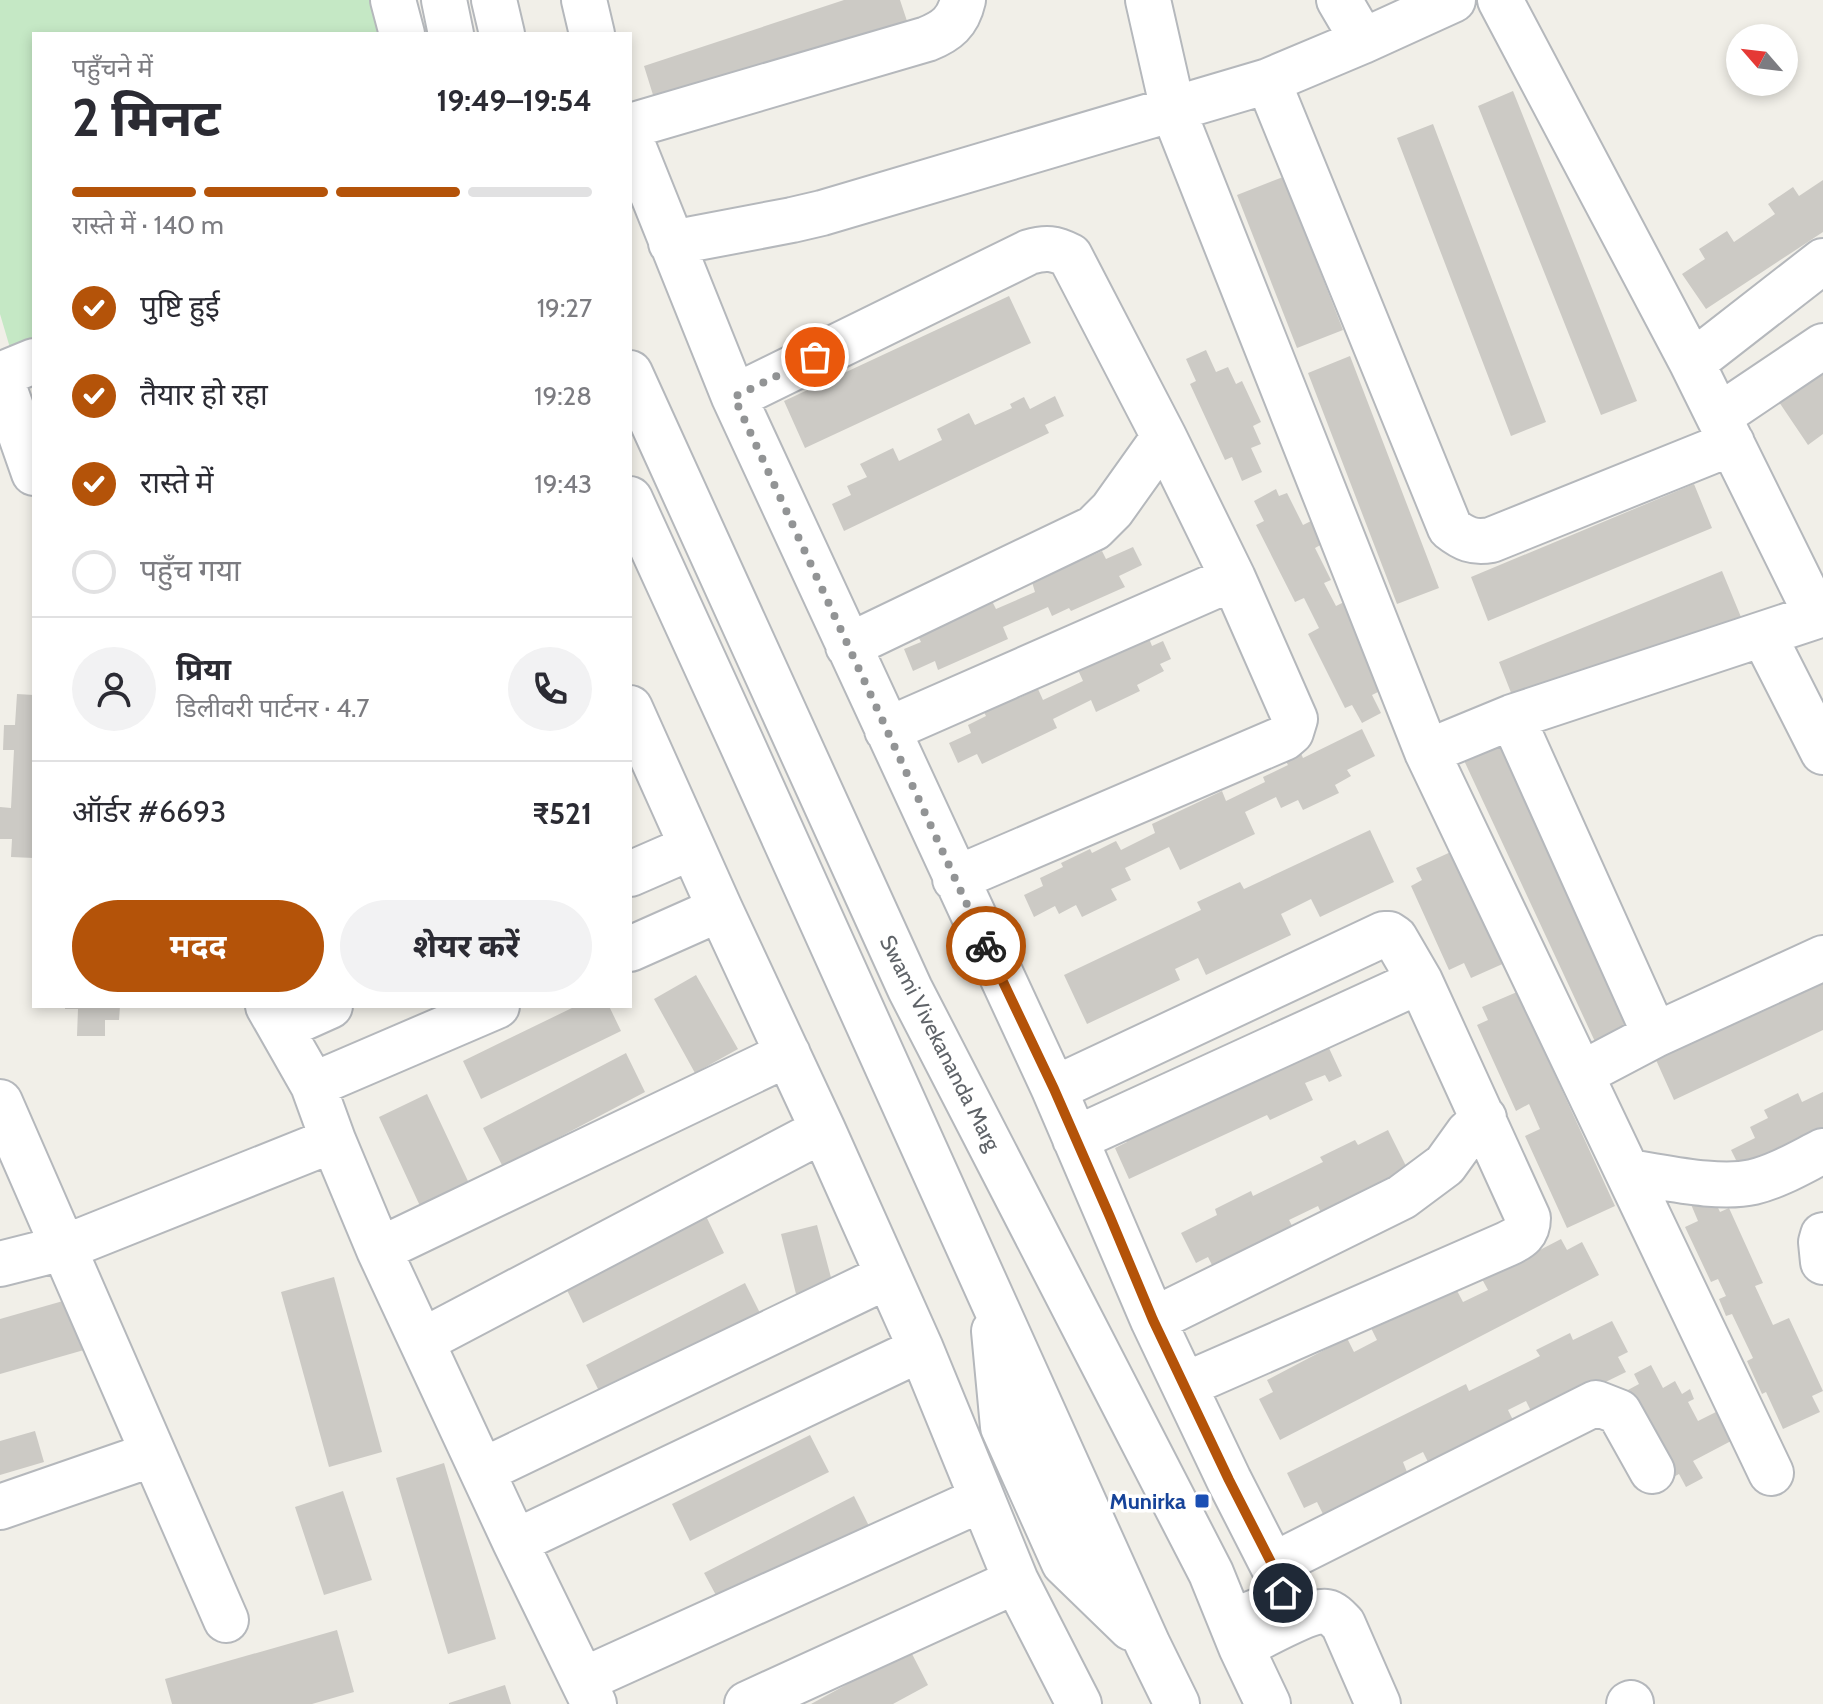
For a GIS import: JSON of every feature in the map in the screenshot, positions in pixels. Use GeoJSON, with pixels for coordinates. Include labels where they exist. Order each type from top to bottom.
{"type":"FeatureCollection","features":[{"type":"Feature","properties":{"kind":"street"},"geometry":{"type":"LineString","coordinates":[[393,0],[401,32]]}},
{"type":"Feature","properties":{"kind":"street"},"geometry":{"type":"LineString","coordinates":[[444,0],[451,32]]}},
{"type":"Feature","properties":{"kind":"street"},"geometry":{"type":"LineString","coordinates":[[494,0],[502,32]]}},
{"type":"Feature","properties":{"kind":"street"},"geometry":{"type":"LineString","coordinates":[[584,0],[592,32]]}},
{"type":"Feature","properties":{"kind":"street"},"geometry":{"type":"LineString","coordinates":[[632,125],[927,39],[952,25],[963,0]]}},
{"type":"Feature","properties":{"kind":"street"},"geometry":{"type":"LineString","coordinates":[[1148,0],[1173,110],[1427,752],[1771,1473]]}},
{"type":"Feature","properties":{"kind":"street"},"geometry":{"type":"LineString","coordinates":[[1339,0],[1363,41]]}},
{"type":"Feature","properties":{"kind":"street"},"geometry":{"type":"LineString","coordinates":[[671,243],[822,213],[1268,81],[1453,0]]}},
{"type":"Feature","properties":{"kind":"street"},"geometry":{"type":"LineString","coordinates":[[1427,752],[1512,717],[1820,615],[1810,564],[1725,430],[1500,0]]}},
{"type":"Feature","properties":{"kind":"street"},"geometry":{"type":"LineString","coordinates":[[1268,81],[1450,528],[1463,539],[1476,542],[1491,540],[1725,430],[1823,346]]}},
{"type":"Feature","properties":{"kind":"street"},"geometry":{"type":"LineString","coordinates":[[632,143],[734,397],[1054,1089],[1153,1320],[1273,1565],[1283,1593],[1281,1599],[1236,1634]]}},
{"type":"Feature","properties":{"kind":"street"},"geometry":{"type":"LineString","coordinates":[[734,397],[1029,252],[1045,247],[1058,250],[1070,256],[1233,578],[1295,719],[1291,732],[1284,738],[955,879]]}},
{"type":"Feature","properties":{"kind":"street"},"geometry":{"type":"LineString","coordinates":[[1692,363],[1823,261]]}},
{"type":"Feature","properties":{"kind":"street"},"geometry":{"type":"LineString","coordinates":[[32,362],[0,376],[32,467]]}},
{"type":"Feature","properties":{"kind":"street","name":"Swami Vivekananda Marg"},"geometry":{"type":"LineString","coordinates":[[632,377],[910,989],[1211,1573],[1268,1704]]}},
{"type":"Feature","properties":{"kind":"street"},"geometry":{"type":"LineString","coordinates":[[848,646],[1094,528],[1112,510],[1164,437]]}},
{"type":"Feature","properties":{"kind":"street"},"geometry":{"type":"LineString","coordinates":[[632,503],[991,1296],[1003,1427],[1064,1563],[1148,1645],[1177,1704]]}},
{"type":"Feature","properties":{"kind":"street"},"geometry":{"type":"LineString","coordinates":[[887,730],[1233,578]]}},
{"type":"Feature","properties":{"kind":"street"},"geometry":{"type":"LineString","coordinates":[[1763,634],[1823,752]]}},
{"type":"Feature","properties":{"kind":"street"},"geometry":{"type":"LineString","coordinates":[[632,712],[921,1349],[1016,1581],[1079,1704]]}},
{"type":"Feature","properties":{"kind":"street"},"geometry":{"type":"LineString","coordinates":[[1512,717],[1655,1035]]}},
{"type":"Feature","properties":{"kind":"street"},"geometry":{"type":"LineString","coordinates":[[632,873],[692,847]]}},
{"type":"Feature","properties":{"kind":"street"},"geometry":{"type":"LineString","coordinates":[[632,948],[720,909]]}},
{"type":"Feature","properties":{"kind":"street"},"geometry":{"type":"LineString","coordinates":[[1054,1089],[1389,934],[1395,938],[1420,981],[1484,1118],[1528,1218],[1526,1230],[1520,1238],[1185,1385]]}},
{"type":"Feature","properties":{"kind":"street"},"geometry":{"type":"LineString","coordinates":[[1581,1074],[1655,1035],[1823,958]]}},
{"type":"Feature","properties":{"kind":"street"},"geometry":{"type":"LineString","coordinates":[[1075,1139],[1420,981]]}},
{"type":"Feature","properties":{"kind":"street"},"geometry":{"type":"LineString","coordinates":[[320,1008],[274,1017],[313,1085],[379,1250],[515,1542],[589,1692],[982,1499]]}},
{"type":"Feature","properties":{"kind":"street"},"geometry":{"type":"LineString","coordinates":[[313,1085],[492,1008]]}},
{"type":"Feature","properties":{"kind":"street"},"geometry":{"type":"LineString","coordinates":[[379,1250],[788,1054]]}},
{"type":"Feature","properties":{"kind":"street"},"geometry":{"type":"LineString","coordinates":[[0,1102],[226,1620]]}},
{"type":"Feature","properties":{"kind":"street"},"geometry":{"type":"LineString","coordinates":[[1153,1320],[1402,1197],[1445,1165],[1468,1133],[1484,1118]]}},
{"type":"Feature","properties":{"kind":"street"},"geometry":{"type":"LineString","coordinates":[[422,1341],[823,1130]]}},
{"type":"Feature","properties":{"kind":"street"},"geometry":{"type":"LineString","coordinates":[[0,1264],[63,1248],[333,1140]]}},
{"type":"Feature","properties":{"kind":"street"},"geometry":{"type":"LineString","coordinates":[[1628,1172],[1702,1183],[1752,1182],[1780,1173],[1823,1151]]}},
{"type":"Feature","properties":{"kind":"street"},"geometry":{"type":"LineString","coordinates":[[1823,1235],[1823,1262]]}},
{"type":"Feature","properties":{"kind":"street"},"geometry":{"type":"LineString","coordinates":[[482,1471],[888,1276]]}},
{"type":"Feature","properties":{"kind":"street"},"geometry":{"type":"LineString","coordinates":[[515,1542],[921,1349]]}},
{"type":"Feature","properties":{"kind":"street"},"geometry":{"type":"LineString","coordinates":[[1273,1565],[1596,1403],[1619,1412],[1652,1471]]}},
{"type":"Feature","properties":{"kind":"street"},"geometry":{"type":"LineString","coordinates":[[0,1507],[153,1454]]}},
{"type":"Feature","properties":{"kind":"street"},"geometry":{"type":"LineString","coordinates":[[747,1704],[1016,1581]]}},
{"type":"Feature","properties":{"kind":"street"},"geometry":{"type":"LineString","coordinates":[[1236,1634],[1326,1612],[1343,1624],[1378,1704]]}},
{"type":"Feature","properties":{"kind":"green space"},"geometry":{"type":"Polygon","coordinates":[[[0,0],[379,0],[387,32],[32,32],[32,350],[13,358],[0,314],[0,0]]]}},
{"type":"Feature","properties":{"kind":"building"},"geometry":{"type":"Polygon","coordinates":[[[844,0],[900,0],[909,27],[658,111],[644,66],[844,0]]]}},
{"type":"Feature","properties":{"kind":"building"},"geometry":{"type":"Polygon","coordinates":[[[1513,91],[1637,401],[1601,415],[1478,106],[1513,91]]]}},
{"type":"Feature","properties":{"kind":"building"},"geometry":{"type":"Polygon","coordinates":[[[1433,124],[1546,422],[1511,436],[1397,138],[1433,124]]]}},
{"type":"Feature","properties":{"kind":"building"},"geometry":{"type":"Polygon","coordinates":[[[1283,177],[1343,330],[1297,348],[1237,195],[1283,177]]]}},
{"type":"Feature","properties":{"kind":"building"},"geometry":{"type":"Polygon","coordinates":[[[1823,180],[1823,232],[1706,309],[1682,274],[1705,259],[1699,249],[1727,231],[1734,242],[1775,214],[1768,204],[1793,187],[1799,196],[1823,180]]]}},
{"type":"Feature","properties":{"kind":"building"},"geometry":{"type":"Polygon","coordinates":[[[1009,296],[1031,343],[805,448],[784,401],[1009,296]]]}},
{"type":"Feature","properties":{"kind":"building"},"geometry":{"type":"Polygon","coordinates":[[[1206,350],[1216,372],[1228,367],[1236,384],[1242,381],[1261,422],[1253,426],[1261,444],[1251,448],[1262,472],[1242,481],[1232,457],[1225,460],[1190,384],[1196,381],[1186,359],[1206,350]]]}},
{"type":"Feature","properties":{"kind":"building"},"geometry":{"type":"Polygon","coordinates":[[[1350,356],[1439,588],[1397,604],[1308,373],[1350,356]]]}},
{"type":"Feature","properties":{"kind":"building"},"geometry":{"type":"Polygon","coordinates":[[[1823,372],[1823,434],[1808,445],[1779,402],[1823,372]]]}},
{"type":"Feature","properties":{"kind":"building"},"geometry":{"type":"Polygon","coordinates":[[[1055,396],[1064,416],[1045,425],[1049,433],[844,531],[832,504],[851,495],[847,486],[867,477],[860,464],[893,448],[899,461],[942,440],[937,429],[969,413],[975,425],[1012,408],[1010,404],[1024,397],[1030,409],[1055,396]]]}},
{"type":"Feature","properties":{"kind":"building"},"geometry":{"type":"Polygon","coordinates":[[[1694,484],[1712,528],[1488,621],[1471,577],[1694,484]]]}},
{"type":"Feature","properties":{"kind":"building"},"geometry":{"type":"Polygon","coordinates":[[[1276,489],[1279,496],[1287,493],[1303,525],[1313,520],[1324,543],[1315,548],[1331,580],[1324,583],[1336,606],[1346,601],[1384,689],[1372,695],[1381,713],[1362,723],[1352,705],[1345,708],[1308,634],[1319,628],[1304,598],[1295,602],[1256,525],[1264,521],[1254,501],[1276,489]]]}},
{"type":"Feature","properties":{"kind":"building"},"geometry":{"type":"Polygon","coordinates":[[[1133,547],[1142,565],[1119,576],[1125,587],[1052,616],[1048,607],[1003,627],[1008,639],[938,670],[935,661],[913,671],[904,649],[921,642],[917,634],[992,601],[996,609],[1035,592],[1032,582],[1102,551],[1106,559],[1133,547]]]}},
{"type":"Feature","properties":{"kind":"building"},"geometry":{"type":"Polygon","coordinates":[[[1722,571],[1741,617],[1517,708],[1499,662],[1722,571]]]}},
{"type":"Feature","properties":{"kind":"building"},"geometry":{"type":"Polygon","coordinates":[[[1148,636],[1152,646],[1163,641],[1171,659],[1160,664],[1164,671],[1137,685],[1140,691],[1096,712],[1091,700],[1053,719],[1057,728],[982,764],[977,754],[958,763],[949,743],[971,733],[968,725],[986,716],[980,704],[1014,688],[1019,698],[1038,689],[1043,700],[1083,681],[1078,670],[1148,636]]]}},
{"type":"Feature","properties":{"kind":"building"},"geometry":{"type":"Polygon","coordinates":[[[17,694],[32,695],[32,858],[11,857],[12,839],[0,839],[0,807],[11,808],[14,750],[3,750],[4,725],[15,725],[17,694]]]}},
{"type":"Feature","properties":{"kind":"building"},"geometry":{"type":"Polygon","coordinates":[[[1362,729],[1375,756],[1347,770],[1351,776],[1335,785],[1339,793],[1303,810],[1298,800],[1281,808],[1276,797],[1245,812],[1255,834],[1180,870],[1169,847],[1125,868],[1131,880],[1111,889],[1117,900],[1082,917],[1076,905],[1059,914],[1055,906],[1034,917],[1024,895],[1043,886],[1040,878],[1063,867],[1061,863],[1116,841],[1121,850],[1155,833],[1152,824],[1222,791],[1226,801],[1265,782],[1263,777],[1288,765],[1283,756],[1299,749],[1303,758],[1362,729]]]}},
{"type":"Feature","properties":{"kind":"building"},"geometry":{"type":"Polygon","coordinates":[[[1502,735],[1639,1028],[1598,1048],[1461,754],[1502,735]]]}},
{"type":"Feature","properties":{"kind":"building"},"geometry":{"type":"Polygon","coordinates":[[[1370,830],[1394,882],[1320,917],[1311,899],[1281,914],[1291,935],[1206,975],[1198,958],[1175,969],[1180,980],[1087,1024],[1064,975],[1201,910],[1197,902],[1240,882],[1244,889],[1370,830]]]}},
{"type":"Feature","properties":{"kind":"building"},"geometry":{"type":"Polygon","coordinates":[[[1455,850],[1507,962],[1471,978],[1464,963],[1449,970],[1411,886],[1422,880],[1416,868],[1455,850]]]}},
{"type":"Feature","properties":{"kind":"building"},"geometry":{"type":"Polygon","coordinates":[[[696,975],[738,1049],[695,1073],[654,999],[696,975]]]}},
{"type":"Feature","properties":{"kind":"building"},"geometry":{"type":"Polygon","coordinates":[[[1823,981],[1823,1030],[1674,1100],[1656,1060],[1823,981]]]}},
{"type":"Feature","properties":{"kind":"building"},"geometry":{"type":"Polygon","coordinates":[[[1517,992],[1615,1206],[1567,1228],[1525,1136],[1540,1129],[1529,1104],[1516,1111],[1477,1025],[1488,1020],[1482,1007],[1517,992]]]}},
{"type":"Feature","properties":{"kind":"building"},"geometry":{"type":"Polygon","coordinates":[[[120,1008],[119,1020],[105,1020],[105,1036],[77,1036],[78,1009],[65,1009],[120,1008]]]}},
{"type":"Feature","properties":{"kind":"building"},"geometry":{"type":"Polygon","coordinates":[[[572,1008],[610,1008],[621,1031],[481,1099],[463,1061],[572,1008]]]}},
{"type":"Feature","properties":{"kind":"building"},"geometry":{"type":"Polygon","coordinates":[[[1328,1046],[1342,1076],[1329,1082],[1325,1075],[1305,1083],[1313,1100],[1270,1120],[1267,1115],[1129,1179],[1115,1148],[1127,1142],[1121,1131],[1328,1046]]]}},
{"type":"Feature","properties":{"kind":"building"},"geometry":{"type":"Polygon","coordinates":[[[626,1053],[645,1092],[503,1167],[483,1128],[626,1053]]]}},
{"type":"Feature","properties":{"kind":"building"},"geometry":{"type":"Polygon","coordinates":[[[1823,1092],[1823,1142],[1740,1168],[1731,1150],[1755,1138],[1750,1127],[1768,1118],[1764,1110],[1798,1093],[1802,1102],[1823,1092]]]}},
{"type":"Feature","properties":{"kind":"building"},"geometry":{"type":"Polygon","coordinates":[[[427,1094],[475,1196],[426,1219],[379,1117],[427,1094]]]}},
{"type":"Feature","properties":{"kind":"building"},"geometry":{"type":"Polygon","coordinates":[[[1388,1130],[1410,1174],[1323,1217],[1318,1206],[1289,1220],[1296,1233],[1216,1273],[1208,1257],[1196,1263],[1181,1233],[1217,1215],[1215,1209],[1251,1191],[1253,1196],[1323,1162],[1320,1157],[1355,1140],[1358,1145],[1388,1130]]]}},
{"type":"Feature","properties":{"kind":"building"},"geometry":{"type":"Polygon","coordinates":[[[1711,1193],[1720,1212],[1729,1208],[1763,1283],[1755,1286],[1773,1325],[1789,1318],[1823,1391],[1812,1396],[1820,1412],[1783,1429],[1747,1361],[1753,1358],[1732,1314],[1726,1316],[1719,1299],[1726,1296],[1718,1279],[1711,1282],[1685,1227],[1698,1221],[1690,1202],[1711,1193]]]}},
{"type":"Feature","properties":{"kind":"building"},"geometry":{"type":"Polygon","coordinates":[[[705,1214],[724,1253],[583,1323],[564,1284],[705,1214]]]}},
{"type":"Feature","properties":{"kind":"building"},"geometry":{"type":"Polygon","coordinates":[[[817,1225],[833,1285],[796,1294],[781,1234],[817,1225]]]}},
{"type":"Feature","properties":{"kind":"building"},"geometry":{"type":"Polygon","coordinates":[[[1561,1239],[1567,1250],[1582,1242],[1599,1275],[1280,1440],[1259,1399],[1273,1392],[1267,1380],[1347,1338],[1354,1352],[1377,1340],[1370,1326],[1453,1283],[1463,1302],[1488,1290],[1477,1270],[1538,1251],[1561,1239]]]}},
{"type":"Feature","properties":{"kind":"building"},"geometry":{"type":"Polygon","coordinates":[[[334,1277],[382,1452],[329,1467],[281,1292],[334,1277]]]}},
{"type":"Feature","properties":{"kind":"building"},"geometry":{"type":"Polygon","coordinates":[[[745,1283],[763,1319],[604,1401],[586,1365],[745,1283]]]}},
{"type":"Feature","properties":{"kind":"building"},"geometry":{"type":"Polygon","coordinates":[[[70,1299],[84,1350],[0,1374],[0,1319],[70,1299]]]}},
{"type":"Feature","properties":{"kind":"building"},"geometry":{"type":"Polygon","coordinates":[[[1612,1321],[1628,1352],[1618,1357],[1626,1372],[1534,1417],[1526,1401],[1508,1410],[1516,1426],[1431,1468],[1423,1452],[1403,1462],[1407,1472],[1323,1514],[1317,1502],[1304,1508],[1287,1473],[1466,1384],[1469,1391],[1540,1356],[1536,1350],[1570,1333],[1573,1340],[1612,1321]]]}},
{"type":"Feature","properties":{"kind":"building"},"geometry":{"type":"Polygon","coordinates":[[[1651,1365],[1663,1388],[1675,1381],[1682,1394],[1690,1389],[1694,1399],[1688,1402],[1698,1421],[1716,1412],[1731,1441],[1693,1461],[1703,1478],[1686,1487],[1679,1474],[1668,1480],[1626,1391],[1639,1384],[1634,1374],[1651,1365]]]}},
{"type":"Feature","properties":{"kind":"building"},"geometry":{"type":"Polygon","coordinates":[[[35,1431],[44,1462],[0,1475],[0,1441],[35,1431]]]}},
{"type":"Feature","properties":{"kind":"building"},"geometry":{"type":"Polygon","coordinates":[[[810,1435],[829,1472],[690,1541],[672,1504],[810,1435]]]}},
{"type":"Feature","properties":{"kind":"building"},"geometry":{"type":"Polygon","coordinates":[[[444,1463],[496,1639],[448,1654],[396,1478],[444,1463]]]}},
{"type":"Feature","properties":{"kind":"building"},"geometry":{"type":"Polygon","coordinates":[[[343,1491],[372,1580],[324,1595],[295,1507],[343,1491]]]}},
{"type":"Feature","properties":{"kind":"building"},"geometry":{"type":"Polygon","coordinates":[[[854,1496],[873,1534],[724,1610],[704,1573],[854,1496]]]}},
{"type":"Feature","properties":{"kind":"building"},"geometry":{"type":"Polygon","coordinates":[[[337,1630],[354,1692],[312,1704],[172,1704],[165,1679],[337,1630]]]}},
{"type":"Feature","properties":{"kind":"building"},"geometry":{"type":"Polygon","coordinates":[[[910,1650],[928,1685],[893,1704],[811,1704],[910,1650]]]}},
{"type":"Feature","properties":{"kind":"building"},"geometry":{"type":"Polygon","coordinates":[[[505,1685],[511,1704],[449,1704],[449,1703],[505,1685]]]}},
{"type":"Feature","properties":{"kind":"way so far"},"geometry":{"type":"LineString","coordinates":[[815,357],[734,397],[986,946]]}},
{"type":"Feature","properties":{"kind":"place","name":"Munirka"},"geometry":{"type":"Point","coordinates":[1202,1501]}},
{"type":"Feature","properties":{"kind":"route"},"geometry":{"type":"LineString","coordinates":[[986,946],[1054,1089],[1153,1320],[1278,1576],[1283,1593]]}}]}
